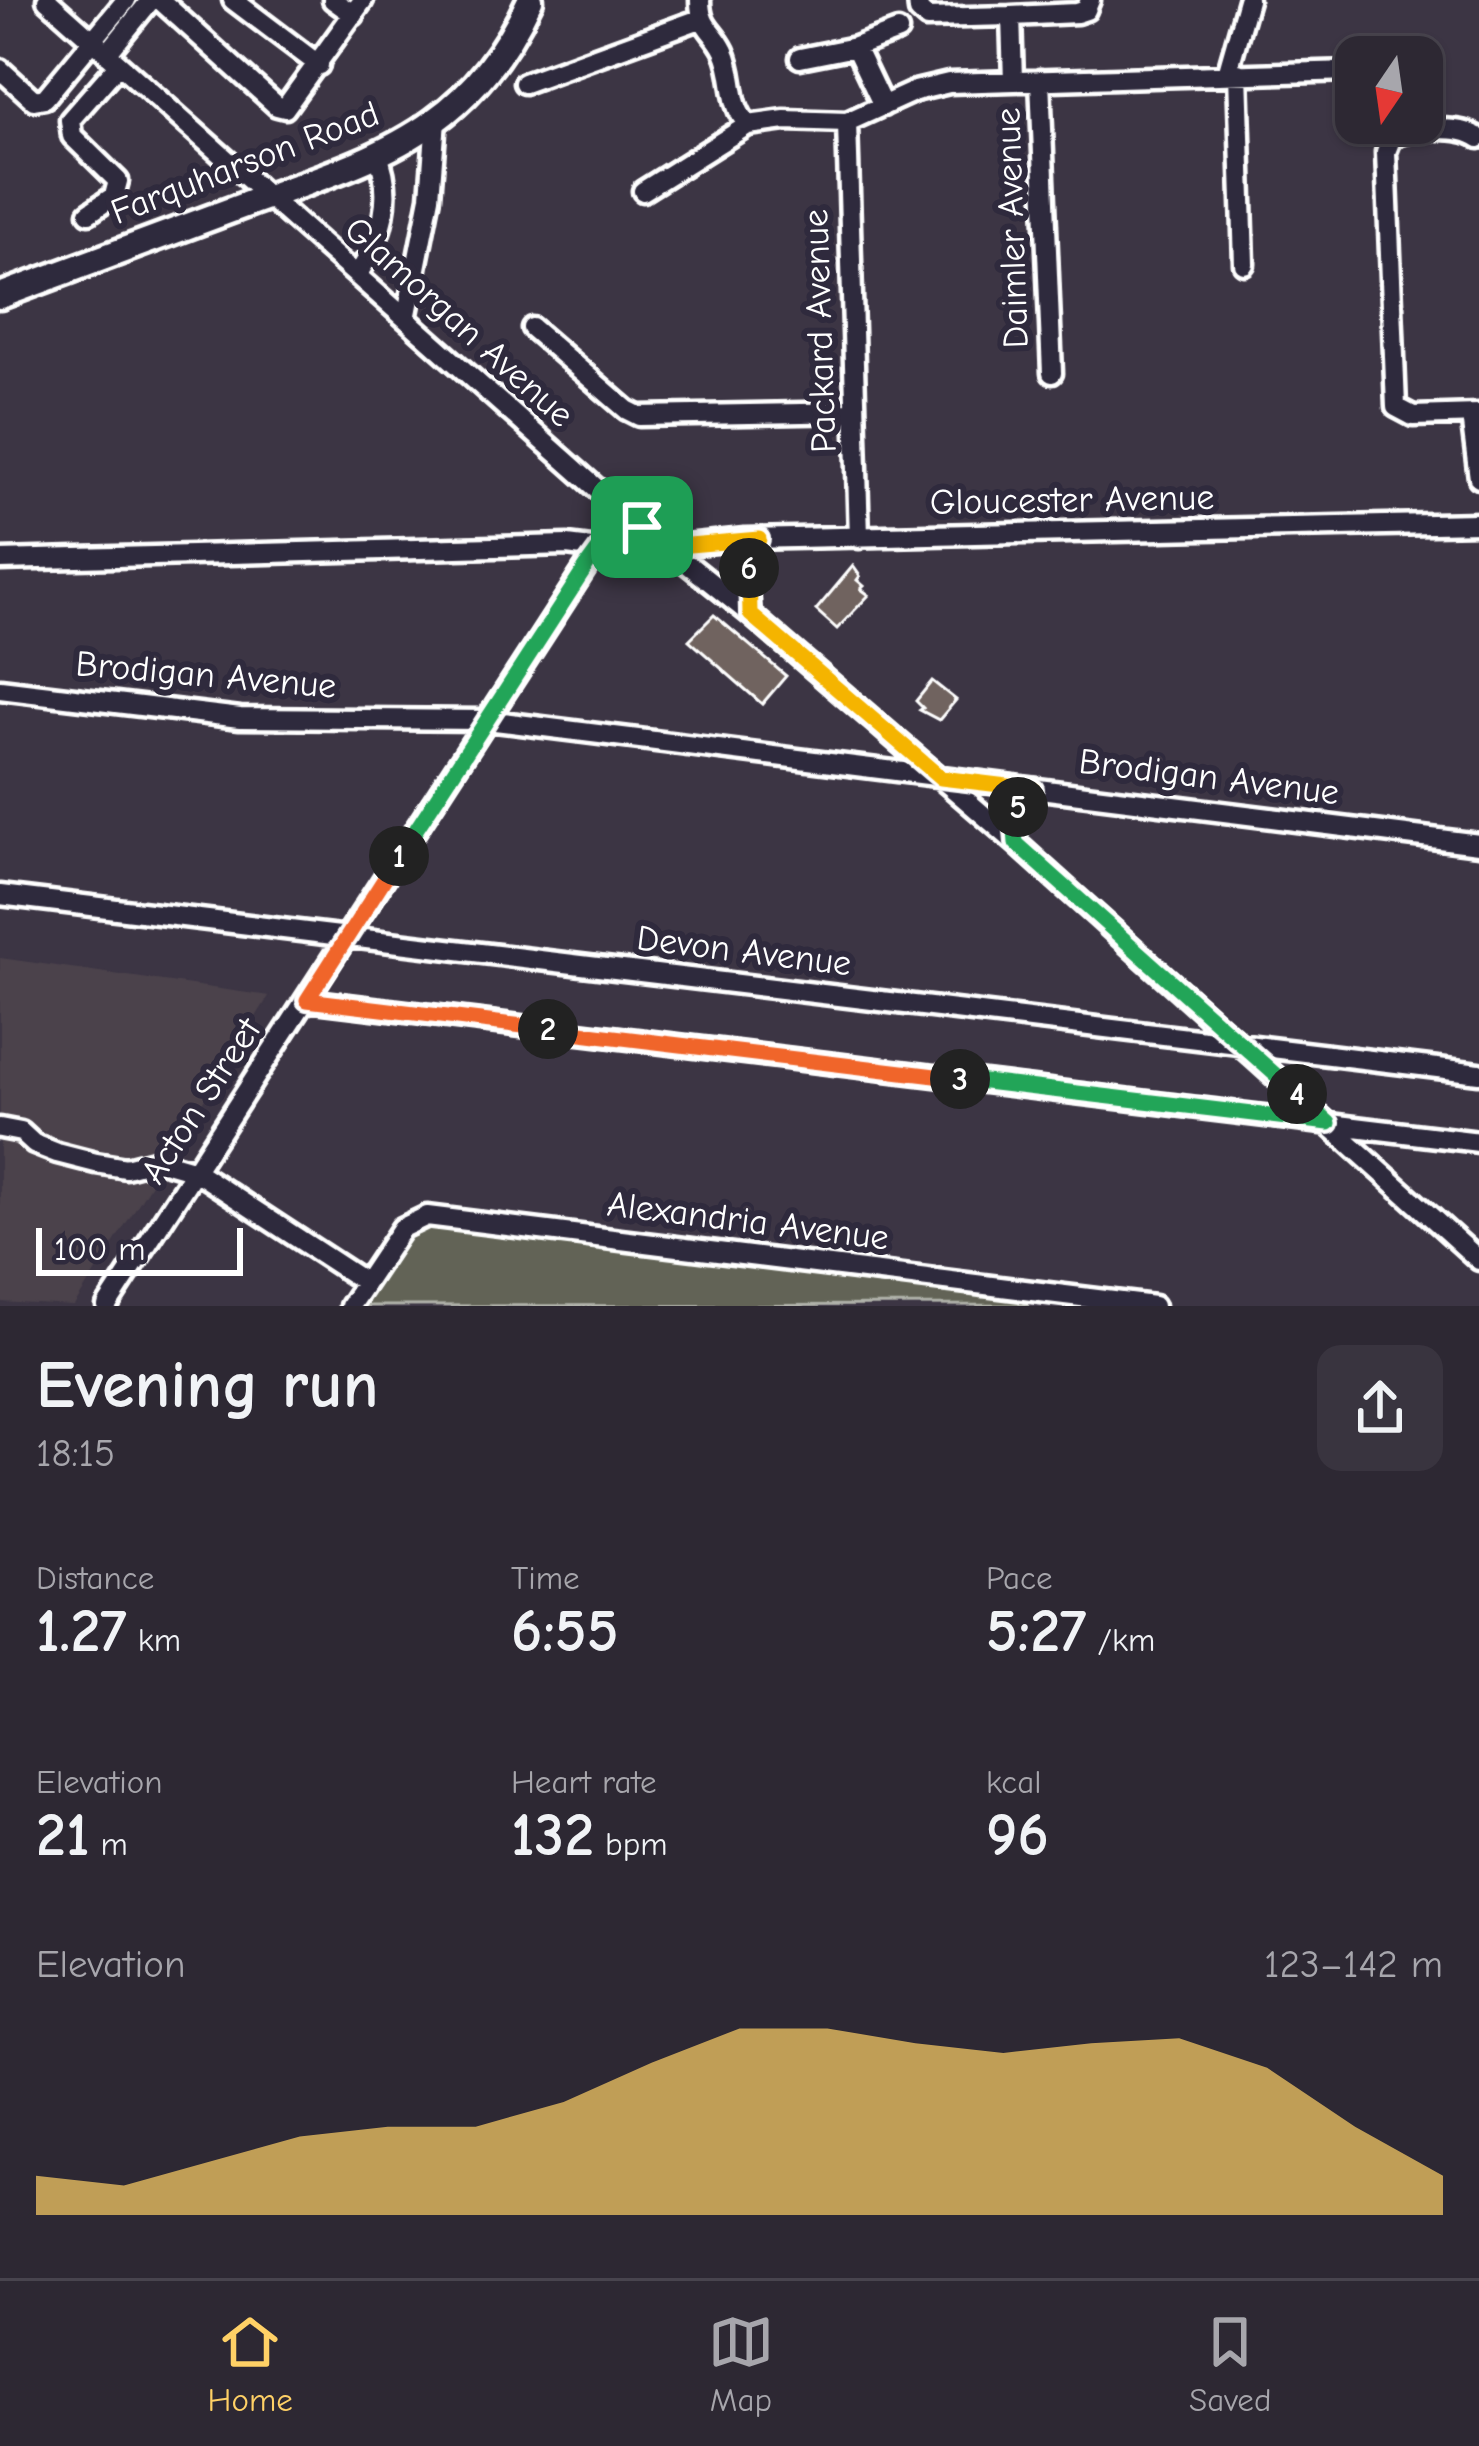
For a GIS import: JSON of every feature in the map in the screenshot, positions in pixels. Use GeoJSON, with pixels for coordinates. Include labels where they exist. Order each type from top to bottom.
{"type":"FeatureCollection","features":[{"type":"Feature","properties":{"kind":"main road","name":"Farquharson Road"},"geometry":{"type":"LineString","coordinates":[[0,296],[268,197],[377,153],[436,121],[493,63],[530,0]]}},
{"type":"Feature","properties":{"kind":"street","name":"Glamorgan Avenue"},"geometry":{"type":"LineString","coordinates":[[47,0],[642,527],[1016,843],[1479,1259]]}},
{"type":"Feature","properties":{"kind":"street"},"geometry":{"type":"LineString","coordinates":[[0,69],[34,100],[40,100],[126,0]]}},
{"type":"Feature","properties":{"kind":"street"},"geometry":{"type":"LineString","coordinates":[[89,213],[114,196],[118,181],[116,174],[72,136],[70,120],[113,59],[122,36],[155,0],[285,108],[358,8],[334,0]]}},
{"type":"Feature","properties":{"kind":"street"},"geometry":{"type":"LineString","coordinates":[[233,0],[319,65]]}},
{"type":"Feature","properties":{"kind":"street"},"geometry":{"type":"LineString","coordinates":[[917,0],[919,11],[928,18],[1077,13],[1086,10],[1090,0]]}},
{"type":"Feature","properties":{"kind":"street"},"geometry":{"type":"LineString","coordinates":[[1244,264],[1232,74],[1247,0]]}},
{"type":"Feature","properties":{"kind":"street"},"geometry":{"type":"LineString","coordinates":[[524,83],[700,10],[726,56],[733,98],[748,125]]}},
{"type":"Feature","properties":{"kind":"street"},"geometry":{"type":"LineString","coordinates":[[1011,16],[1013,81]]}},
{"type":"Feature","properties":{"kind":"street"},"geometry":{"type":"LineString","coordinates":[[106,22],[122,36]]}},
{"type":"Feature","properties":{"kind":"street"},"geometry":{"type":"LineString","coordinates":[[800,58],[898,31]]}},
{"type":"Feature","properties":{"kind":"street"},"geometry":{"type":"LineString","coordinates":[[855,46],[883,106]]}},
{"type":"Feature","properties":{"kind":"street"},"geometry":{"type":"LineString","coordinates":[[643,191],[748,125],[784,120],[847,122],[916,91],[949,83],[1335,71]]}},
{"type":"Feature","properties":{"kind":"street","name":"Daimler Avenue"},"geometry":{"type":"LineString","coordinates":[[1040,80],[1052,373]]}},
{"type":"Feature","properties":{"kind":"street"},"geometry":{"type":"LineString","coordinates":[[406,319],[430,197],[436,121]]}},
{"type":"Feature","properties":{"kind":"street","name":"Packard Avenue"},"geometry":{"type":"LineString","coordinates":[[847,122],[859,538]]}},
{"type":"Feature","properties":{"kind":"street"},"geometry":{"type":"LineString","coordinates":[[1478,469],[1475,415],[1413,416],[1396,407],[1386,152],[1390,139],[1400,133],[1464,130],[1479,138]]}},
{"type":"Feature","properties":{"kind":"street"},"geometry":{"type":"LineString","coordinates":[[357,275],[372,254],[385,209],[386,187],[377,153]]}},
{"type":"Feature","properties":{"kind":"street"},"geometry":{"type":"LineString","coordinates":[[532,328],[639,416],[856,412]]}},
{"type":"Feature","properties":{"kind":"street","name":"Gloucester Avenue"},"geometry":{"type":"LineString","coordinates":[[666,547],[759,539],[1479,523]]}},
{"type":"Feature","properties":{"kind":"street","name":"Acton Street"},"geometry":{"type":"LineString","coordinates":[[107,1306],[599,549],[642,527]]}},
{"type":"Feature","properties":{"kind":"street"},"geometry":{"type":"LineString","coordinates":[[750,614],[747,581],[759,539]]}},
{"type":"Feature","properties":{"kind":"street"},"geometry":{"type":"LineString","coordinates":[[0,560],[567,545],[599,549]]}},
{"type":"Feature","properties":{"kind":"street","name":"Brodigan Avenue"},"geometry":{"type":"LineString","coordinates":[[0,689],[256,719],[487,720],[1479,844]]}},
{"type":"Feature","properties":{"kind":"street"},"geometry":{"type":"LineString","coordinates":[[1016,843],[1016,809],[1033,789]]}},
{"type":"Feature","properties":{"kind":"street","name":"Devon Avenue"},"geometry":{"type":"LineString","coordinates":[[0,895],[1479,1073]]}},
{"type":"Feature","properties":{"kind":"street"},"geometry":{"type":"LineString","coordinates":[[307,1000],[1479,1142]]}},
{"type":"Feature","properties":{"kind":"street"},"geometry":{"type":"LineString","coordinates":[[0,1128],[96,1163],[126,1168],[157,1160],[195,1171],[363,1281]]}},
{"type":"Feature","properties":{"kind":"street"},"geometry":{"type":"LineString","coordinates":[[1378,1168],[1396,1132]]}},
{"type":"Feature","properties":{"kind":"street","name":"Alexandria Avenue"},"geometry":{"type":"LineString","coordinates":[[350,1306],[402,1228],[418,1217],[438,1216],[1154,1306]]}},
{"type":"Feature","properties":{"kind":"street"},"geometry":{"type":"LineString","coordinates":[[1065,1306],[1084,1297]]}},
{"type":"Feature","properties":{"kind":"shaded area"},"geometry":{"type":"Polygon","coordinates":[[[0,958],[269,996],[74,1306],[0,1302],[0,958]]]}},
{"type":"Feature","properties":{"kind":"green space"},"geometry":{"type":"Polygon","coordinates":[[[430,1226],[1019,1297],[1027,1305],[362,1306],[409,1232],[430,1226]]]}},
{"type":"Feature","properties":{"kind":"building"},"geometry":{"type":"Polygon","coordinates":[[[853,566],[864,586],[861,589],[869,595],[837,629],[816,610],[853,566]]]}},
{"type":"Feature","properties":{"kind":"building"},"geometry":{"type":"Polygon","coordinates":[[[714,615],[786,676],[762,704],[689,640],[714,615]]]}},
{"type":"Feature","properties":{"kind":"building"},"geometry":{"type":"Polygon","coordinates":[[[932,681],[956,700],[939,720],[920,710],[916,701],[932,681]]]}},
{"type":"Feature","properties":{"kind":"route"},"geometry":{"type":"LineString","coordinates":[[642,527],[666,547],[759,539],[747,581],[750,614],[941,778],[1033,789],[1016,809],[1016,843],[1329,1123],[307,1000],[588,564],[599,549],[642,527]]}}]}
